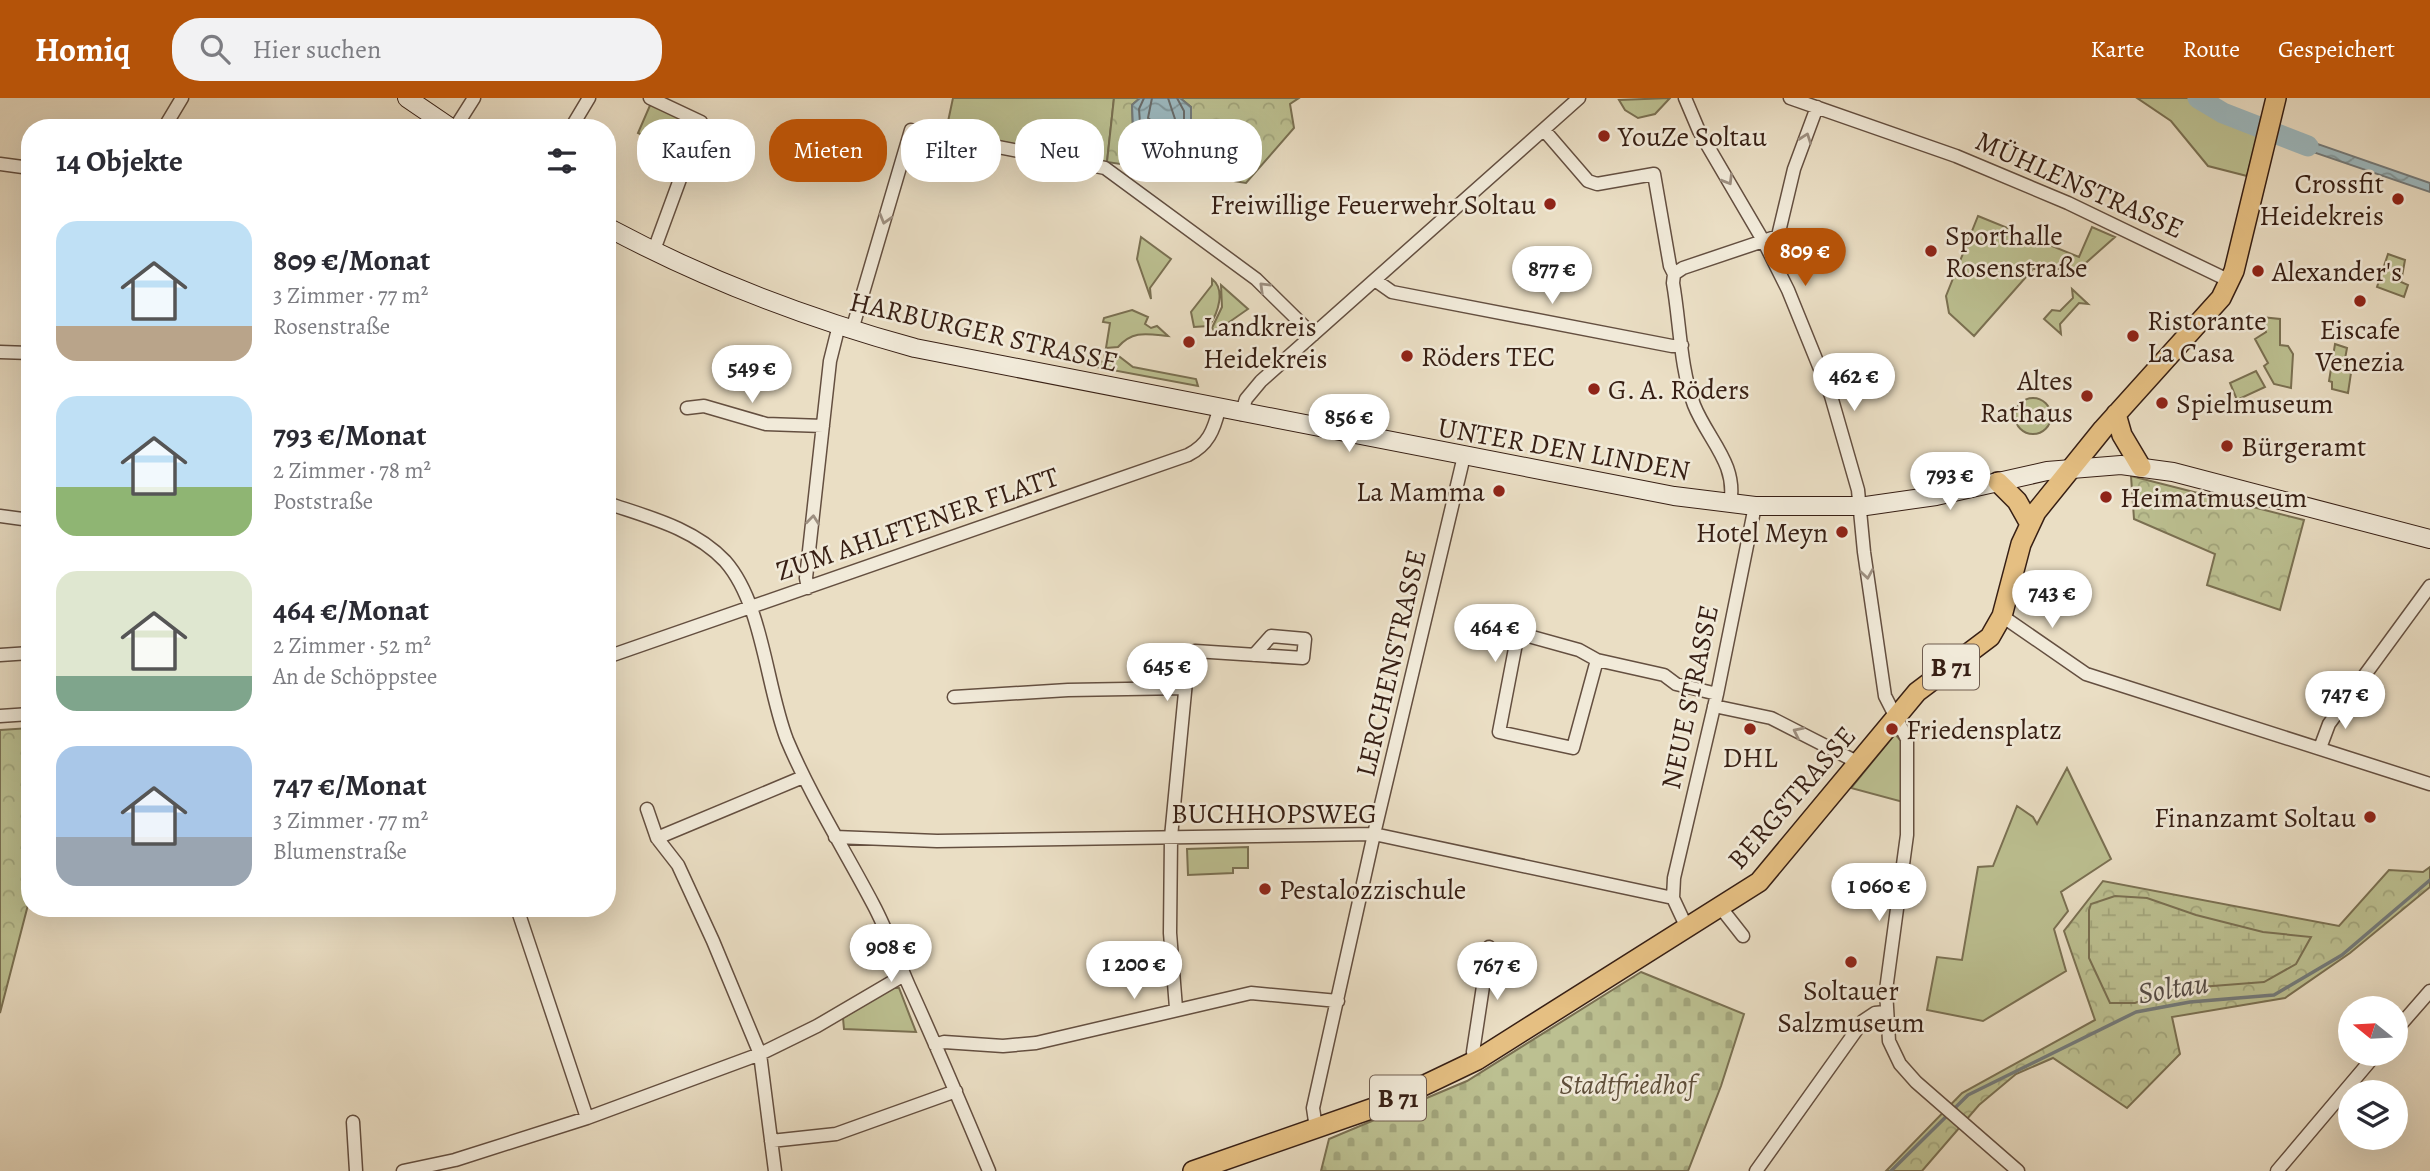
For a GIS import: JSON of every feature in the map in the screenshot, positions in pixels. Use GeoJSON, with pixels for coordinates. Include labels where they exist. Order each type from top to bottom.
{"type":"FeatureCollection","features":[{"type":"Feature","properties":{"kind":"main road"},"geometry":{"type":"LineString","coordinates":[[407,98],[439,119]]}},
{"type":"Feature","properties":{"kind":"main road","name":"B 71"},"geometry":{"type":"LineString","coordinates":[[1897,716],[1924,685],[1982,645],[2002,616],[2021,544],[2030,524],[2070,467],[2203,321],[2230,281],[2274,109]]}},
{"type":"Feature","properties":{"kind":"main road","name":"HARBURGER STRASSE"},"geometry":{"type":"LineString","coordinates":[[616,231],[654,250],[846,327],[950,356],[1241,414]]}},
{"type":"Feature","properties":{"kind":"main road","name":"UNTER DEN LINDEN"},"geometry":{"type":"LineString","coordinates":[[1241,414],[1730,504],[1755,506],[1860,507],[1894,503],[2070,467],[2113,464],[2141,467],[2430,539]]}},
{"type":"Feature","properties":{"kind":"main road"},"geometry":{"type":"LineString","coordinates":[[2116,414],[2122,435],[2141,467]]}},
{"type":"Feature","properties":{"kind":"main road"},"geometry":{"type":"LineString","coordinates":[[1998,482],[2017,501],[2030,524]]}},
{"type":"Feature","properties":{"kind":"main road","name":"BERGSTRASSE"},"geometry":{"type":"LineString","coordinates":[[1193,1171],[1385,1104],[1477,1060],[1721,908],[1759,882],[1772,868],[1897,716]]}},
{"type":"Feature","properties":{"kind":"street"},"geometry":{"type":"LineString","coordinates":[[169,119],[182,98]]}},
{"type":"Feature","properties":{"kind":"street"},"geometry":{"type":"LineString","coordinates":[[459,119],[474,98]]}},
{"type":"Feature","properties":{"kind":"street"},"geometry":{"type":"LineString","coordinates":[[576,119],[589,98]]}},
{"type":"Feature","properties":{"kind":"street"},"geometry":{"type":"LineString","coordinates":[[650,98],[701,122],[654,250]]}},
{"type":"Feature","properties":{"kind":"street"},"geometry":{"type":"LineString","coordinates":[[1241,414],[1252,390],[1579,98]]}},
{"type":"Feature","properties":{"kind":"street"},"geometry":{"type":"LineString","coordinates":[[1685,98],[1699,131],[1764,242],[1812,349],[1847,444],[1860,507],[1885,696],[1907,739],[1907,835],[1885,1012],[1889,1041],[1900,1064],[1940,1104],[2018,1171]]}},
{"type":"Feature","properties":{"kind":"street","name":"MÜHLENSTRASSE"},"geometry":{"type":"LineString","coordinates":[[1790,98],[1923,143],[2068,203],[2230,281]]}},
{"type":"Feature","properties":{"kind":"street"},"geometry":{"type":"LineString","coordinates":[[1674,274],[1683,268],[1777,236],[1794,169],[1816,107]]}},
{"type":"Feature","properties":{"kind":"street"},"geometry":{"type":"LineString","coordinates":[[808,588],[806,578],[823,426],[846,327],[911,130],[1105,168],[1256,279],[1313,335]]}},
{"type":"Feature","properties":{"kind":"street"},"geometry":{"type":"LineString","coordinates":[[1544,130],[1588,181],[1597,184],[1654,174],[1670,266],[1674,274],[1682,345],[1695,406],[1730,469],[1733,491],[1730,504]]}},
{"type":"Feature","properties":{"kind":"street"},"geometry":{"type":"LineString","coordinates":[[0,164],[21,167]]}},
{"type":"Feature","properties":{"kind":"street"},"geometry":{"type":"LineString","coordinates":[[1375,280],[1392,292],[1672,346],[1682,345]]}},
{"type":"Feature","properties":{"kind":"street"},"geometry":{"type":"LineString","coordinates":[[0,352],[21,353]]}},
{"type":"Feature","properties":{"kind":"street"},"geometry":{"type":"LineString","coordinates":[[687,408],[704,405],[766,424],[823,426]]}},
{"type":"Feature","properties":{"kind":"street","name":"ZUM AHLFTENER FLATT"},"geometry":{"type":"LineString","coordinates":[[616,654],[1188,455],[1205,444],[1219,409]]}},
{"type":"Feature","properties":{"kind":"street","name":"LERCHENSTRASSE"},"geometry":{"type":"LineString","coordinates":[[1316,1128],[1313,1108],[1374,834],[1464,456]]}},
{"type":"Feature","properties":{"kind":"street"},"geometry":{"type":"LineString","coordinates":[[616,506],[671,525],[700,541],[725,561],[740,584],[749,606],[772,697],[803,777],[874,905],[989,1171]]}},
{"type":"Feature","properties":{"kind":"street","name":"NEUE STRASSE"},"geometry":{"type":"LineString","coordinates":[[1673,898],[1674,878],[1715,700],[1755,506]]}},
{"type":"Feature","properties":{"kind":"street"},"geometry":{"type":"LineString","coordinates":[[0,516],[21,519]]}},
{"type":"Feature","properties":{"kind":"street"},"geometry":{"type":"LineString","coordinates":[[2320,748],[2329,724],[2430,586]]}},
{"type":"Feature","properties":{"kind":"street"},"geometry":{"type":"LineString","coordinates":[[2002,616],[2086,674],[2430,784]]}},
{"type":"Feature","properties":{"kind":"street"},"geometry":{"type":"LineString","coordinates":[[1597,660],[1573,748],[1499,732],[1518,633],[1579,650],[1597,660],[1664,675],[1676,684],[1715,700],[1771,718],[1858,763]]}},
{"type":"Feature","properties":{"kind":"street"},"geometry":{"type":"LineString","coordinates":[[1176,1008],[1170,933],[1171,838],[1188,661],[1195,651],[1254,655]]}},
{"type":"Feature","properties":{"kind":"street"},"geometry":{"type":"LineString","coordinates":[[0,655],[21,654]]}},
{"type":"Feature","properties":{"kind":"street"},"geometry":{"type":"LineString","coordinates":[[954,697],[1068,690],[1185,688]]}},
{"type":"Feature","properties":{"kind":"street"},"geometry":{"type":"LineString","coordinates":[[0,716],[21,715]]}},
{"type":"Feature","properties":{"kind":"street"},"geometry":{"type":"LineString","coordinates":[[657,838],[803,777]]}},
{"type":"Feature","properties":{"kind":"street"},"geometry":{"type":"LineString","coordinates":[[647,809],[657,838],[678,865],[760,1054],[775,1171]]}},
{"type":"Feature","properties":{"kind":"street","name":"BUCHHOPSWEG"},"geometry":{"type":"LineString","coordinates":[[835,837],[937,841],[1374,834],[1673,898]]}},
{"type":"Feature","properties":{"kind":"street"},"geometry":{"type":"LineString","coordinates":[[1673,898],[1687,928]]}},
{"type":"Feature","properties":{"kind":"street","name":"BERGSTRASSE"},"geometry":{"type":"LineString","coordinates":[[1721,908],[1743,936]]}},
{"type":"Feature","properties":{"kind":"street"},"geometry":{"type":"LineString","coordinates":[[520,917],[587,1118]]}},
{"type":"Feature","properties":{"kind":"street"},"geometry":{"type":"LineString","coordinates":[[1477,1060],[1473,1052],[1489,947]]}},
{"type":"Feature","properties":{"kind":"street"},"geometry":{"type":"LineString","coordinates":[[403,1171],[455,1160],[587,1118],[760,1054],[817,1026],[904,975]]}},
{"type":"Feature","properties":{"kind":"street"},"geometry":{"type":"LineString","coordinates":[[2408,1016],[2430,990]]}},
{"type":"Feature","properties":{"kind":"street"},"geometry":{"type":"LineString","coordinates":[[935,1045],[944,1042],[1003,1046],[1036,1043],[1176,1008],[1251,993],[1338,1001]]}},
{"type":"Feature","properties":{"kind":"street"},"geometry":{"type":"LineString","coordinates":[[1756,1171],[1863,1021],[1875,1013],[1885,1012]]}},
{"type":"Feature","properties":{"kind":"street"},"geometry":{"type":"LineString","coordinates":[[2277,1171],[2366,1066]]}},
{"type":"Feature","properties":{"kind":"street"},"geometry":{"type":"LineString","coordinates":[[771,1141],[836,1134],[956,1091]]}},
{"type":"Feature","properties":{"kind":"street"},"geometry":{"type":"LineString","coordinates":[[353,1122],[356,1171]]}},
{"type":"Feature","properties":{"kind":"green space"},"geometry":{"type":"Polygon","coordinates":[[[953,98],[1114,98],[1107,162],[1104,161],[1104,119],[1015,119],[1015,144],[1001,142],[1001,119],[949,119],[953,98]]]}},
{"type":"Feature","properties":{"kind":"green space"},"geometry":{"type":"Polygon","coordinates":[[[1114,98],[1140,98],[1132,105],[1133,119],[1118,119],[1118,164],[1107,162],[1114,98]]]}},
{"type":"Feature","properties":{"kind":"green space"},"geometry":{"type":"Polygon","coordinates":[[[1180,98],[1299,98],[1290,104],[1294,128],[1262,165],[1262,119],[1186,119],[1191,107],[1180,98]]]}},
{"type":"Feature","properties":{"kind":"green space"},"geometry":{"type":"Polygon","coordinates":[[[1670,98],[1655,114],[1638,118],[1625,110],[1619,100],[1670,98]]]}},
{"type":"Feature","properties":{"kind":"green space"},"geometry":{"type":"Polygon","coordinates":[[[2137,98],[2215,98],[2225,106],[2262,119],[2247,176],[2208,166],[2171,121],[2137,98]]]}},
{"type":"Feature","properties":{"kind":"green space"},"geometry":{"type":"Polygon","coordinates":[[[651,103],[687,119],[644,119],[651,103]]]}},
{"type":"Feature","properties":{"kind":"green space"},"geometry":{"type":"Polygon","coordinates":[[[1978,216],[2079,257],[2092,227],[2115,237],[2079,269],[2033,269],[1974,336],[1949,313],[1946,296],[1978,216]]]}},
{"type":"Feature","properties":{"kind":"green space"},"geometry":{"type":"Polygon","coordinates":[[[1141,237],[1171,259],[1150,288],[1151,299],[1137,259],[1141,237]]]}},
{"type":"Feature","properties":{"kind":"green space"},"geometry":{"type":"Polygon","coordinates":[[[2388,254],[2405,260],[2401,282],[2408,285],[2404,297],[2377,287],[2388,254]]]}},
{"type":"Feature","properties":{"kind":"green space"},"geometry":{"type":"Polygon","coordinates":[[[1212,279],[1220,295],[1215,315],[1209,326],[1194,327],[1191,312],[1212,285],[1212,279]]]}},
{"type":"Feature","properties":{"kind":"green space"},"geometry":{"type":"Polygon","coordinates":[[[1221,285],[1248,309],[1215,332],[1212,328],[1222,307],[1221,285]]]}},
{"type":"Feature","properties":{"kind":"green space"},"geometry":{"type":"Polygon","coordinates":[[[2072,289],[2088,304],[2079,303],[2060,324],[2061,334],[2044,319],[2052,310],[2060,311],[2073,298],[2072,289]]]}},
{"type":"Feature","properties":{"kind":"green space"},"geometry":{"type":"Polygon","coordinates":[[[1132,310],[1148,317],[1145,324],[1151,328],[1157,326],[1168,336],[1141,334],[1129,338],[1118,347],[1106,348],[1110,323],[1103,322],[1104,318],[1132,310]]]}},
{"type":"Feature","properties":{"kind":"green space"},"geometry":{"type":"Polygon","coordinates":[[[2261,317],[2280,319],[2280,345],[2288,346],[2293,354],[2291,388],[2274,384],[2264,366],[2268,363],[2255,339],[2266,332],[2261,317]]]}},
{"type":"Feature","properties":{"kind":"green space"},"geometry":{"type":"Polygon","coordinates":[[[2335,344],[2347,348],[2343,370],[2351,373],[2348,393],[2332,389],[2332,382],[2329,381],[2335,344]]]}},
{"type":"Feature","properties":{"kind":"green space"},"geometry":{"type":"Polygon","coordinates":[[[1105,353],[1116,354],[1133,367],[1196,379],[1198,386],[1096,367],[1097,361],[1104,362],[1105,353]]]}},
{"type":"Feature","properties":{"kind":"green space"},"geometry":{"type":"Polygon","coordinates":[[[2256,371],[2265,387],[2237,400],[2230,383],[2256,371]]]}},
{"type":"Feature","properties":{"kind":"green space"},"geometry":{"type":"Polygon","coordinates":[[[2033,398],[2045,404],[2051,416],[2045,428],[2033,434],[2021,428],[2015,416],[2021,404],[2033,398]]]}},
{"type":"Feature","properties":{"kind":"green space"},"geometry":{"type":"Polygon","coordinates":[[[2131,476],[2304,520],[2280,610],[2207,585],[2215,554],[2134,519],[2131,476]]]}},
{"type":"Feature","properties":{"kind":"green space"},"geometry":{"type":"Polygon","coordinates":[[[21,729],[21,917],[25,917],[0,1013],[0,730],[21,729]]]}},
{"type":"Feature","properties":{"kind":"green space"},"geometry":{"type":"Polygon","coordinates":[[[1895,734],[1902,742],[1903,802],[1851,788],[1895,734]]]}},
{"type":"Feature","properties":{"kind":"green space"},"geometry":{"type":"Polygon","coordinates":[[[2067,768],[2111,859],[2061,892],[2068,911],[2054,929],[2066,971],[1983,1021],[1927,1010],[1937,957],[1962,960],[1978,867],[1993,866],[2017,806],[2033,817],[2037,824],[2067,768]]]}},
{"type":"Feature","properties":{"kind":"green space"},"geometry":{"type":"Polygon","coordinates":[[[1248,847],[1248,868],[1233,868],[1233,873],[1188,875],[1187,849],[1248,847]]]}},
{"type":"Feature","properties":{"kind":"green space"},"geometry":{"type":"Polygon","coordinates":[[[2430,867],[2430,887],[2350,953],[2285,998],[2172,1017],[2180,1054],[2127,1108],[2053,1058],[2016,1074],[1979,1105],[1922,1171],[1886,1171],[1962,1093],[2095,1020],[2064,931],[2103,881],[2339,926],[2389,870],[2423,872],[2430,867]]]}},
{"type":"Feature","properties":{"kind":"green space"},"geometry":{"type":"Polygon","coordinates":[[[2115,896],[2147,898],[2196,915],[2263,932],[2311,937],[2296,964],[2264,982],[2174,989],[2135,1003],[2110,1003],[2089,958],[2089,910],[2091,904],[2115,896]]]}},
{"type":"Feature","properties":{"kind":"green space","name":"Stadtfriedhof"},"geometry":{"type":"Polygon","coordinates":[[[1641,972],[1744,1014],[1721,1086],[1688,1171],[1321,1171],[1329,1139],[1467,1081],[1641,972]]]}},
{"type":"Feature","properties":{"kind":"green space"},"geometry":{"type":"Polygon","coordinates":[[[892,988],[899,988],[916,1032],[844,1029],[843,1018],[892,988]]]}},
{"type":"Feature","properties":{"kind":"water"},"geometry":{"type":"Polygon","coordinates":[[[1140,98],[1180,98],[1191,107],[1191,119],[1133,119],[1132,105],[1140,98]]]}},
{"type":"Feature","properties":{"kind":"water"},"geometry":{"type":"Polygon","coordinates":[[[2188,98],[2208,98],[2259,118],[2255,130],[2188,98]]]}},
{"type":"Feature","properties":{"kind":"water"},"geometry":{"type":"Polygon","coordinates":[[[2283,132],[2430,183],[2430,192],[2281,141],[2283,132]]]}},
{"type":"Feature","properties":{"kind":"waterway"},"geometry":{"type":"LineString","coordinates":[[2198,98],[2223,113],[2308,146]]}},
{"type":"Feature","properties":{"kind":"waterway","name":"Soltau"},"geometry":{"type":"LineString","coordinates":[[1891,1171],[1968,1095],[2136,1012],[2190,1002],[2274,995],[2342,955],[2430,880]]}},
{"type":"Feature","properties":{"kind":"place","name":"YouZe Soltau"},"geometry":{"type":"Point","coordinates":[1604,136]}},
{"type":"Feature","properties":{"kind":"place","name":"Crossfit Heidekreis"},"geometry":{"type":"Point","coordinates":[2398,199]}},
{"type":"Feature","properties":{"kind":"place","name":"Freiwillige Feuerwehr Soltau"},"geometry":{"type":"Point","coordinates":[1550,204]}},
{"type":"Feature","properties":{"kind":"place","name":"Sporthalle Rosenstraße"},"geometry":{"type":"Point","coordinates":[1931,251]}},
{"type":"Feature","properties":{"kind":"place","name":"Alexander's"},"geometry":{"type":"Point","coordinates":[2258,271]}},
{"type":"Feature","properties":{"kind":"place","name":"Eiscafe Venezia"},"geometry":{"type":"Point","coordinates":[2360,301]}},
{"type":"Feature","properties":{"kind":"place","name":"Ristorante La Casa"},"geometry":{"type":"Point","coordinates":[2133,336]}},
{"type":"Feature","properties":{"kind":"place","name":"Landkreis Heidekreis"},"geometry":{"type":"Point","coordinates":[1189,342]}},
{"type":"Feature","properties":{"kind":"place","name":"Röders TEC"},"geometry":{"type":"Point","coordinates":[1407,356]}},
{"type":"Feature","properties":{"kind":"place","name":"G. A. Röders"},"geometry":{"type":"Point","coordinates":[1594,389]}},
{"type":"Feature","properties":{"kind":"place","name":"Altes Rathaus"},"geometry":{"type":"Point","coordinates":[2087,396]}},
{"type":"Feature","properties":{"kind":"place","name":"Spielmuseum"},"geometry":{"type":"Point","coordinates":[2162,403]}},
{"type":"Feature","properties":{"kind":"place","name":"Bürgeramt"},"geometry":{"type":"Point","coordinates":[2227,446]}},
{"type":"Feature","properties":{"kind":"place","name":"La Mamma"},"geometry":{"type":"Point","coordinates":[1499,491]}},
{"type":"Feature","properties":{"kind":"place","name":"Heimatmuseum"},"geometry":{"type":"Point","coordinates":[2106,497]}},
{"type":"Feature","properties":{"kind":"place","name":"Hotel Meyn"},"geometry":{"type":"Point","coordinates":[1842,532]}},
{"type":"Feature","properties":{"kind":"place","name":"DHL"},"geometry":{"type":"Point","coordinates":[1750,729]}},
{"type":"Feature","properties":{"kind":"place","name":"Friedensplatz"},"geometry":{"type":"Point","coordinates":[1892,729]}},
{"type":"Feature","properties":{"kind":"place","name":"Finanzamt Soltau"},"geometry":{"type":"Point","coordinates":[2370,817]}},
{"type":"Feature","properties":{"kind":"place","name":"Pestalozzischule"},"geometry":{"type":"Point","coordinates":[1265,889]}},
{"type":"Feature","properties":{"kind":"place","name":"Soltauer Salzmuseum"},"geometry":{"type":"Point","coordinates":[1851,962]}}]}
